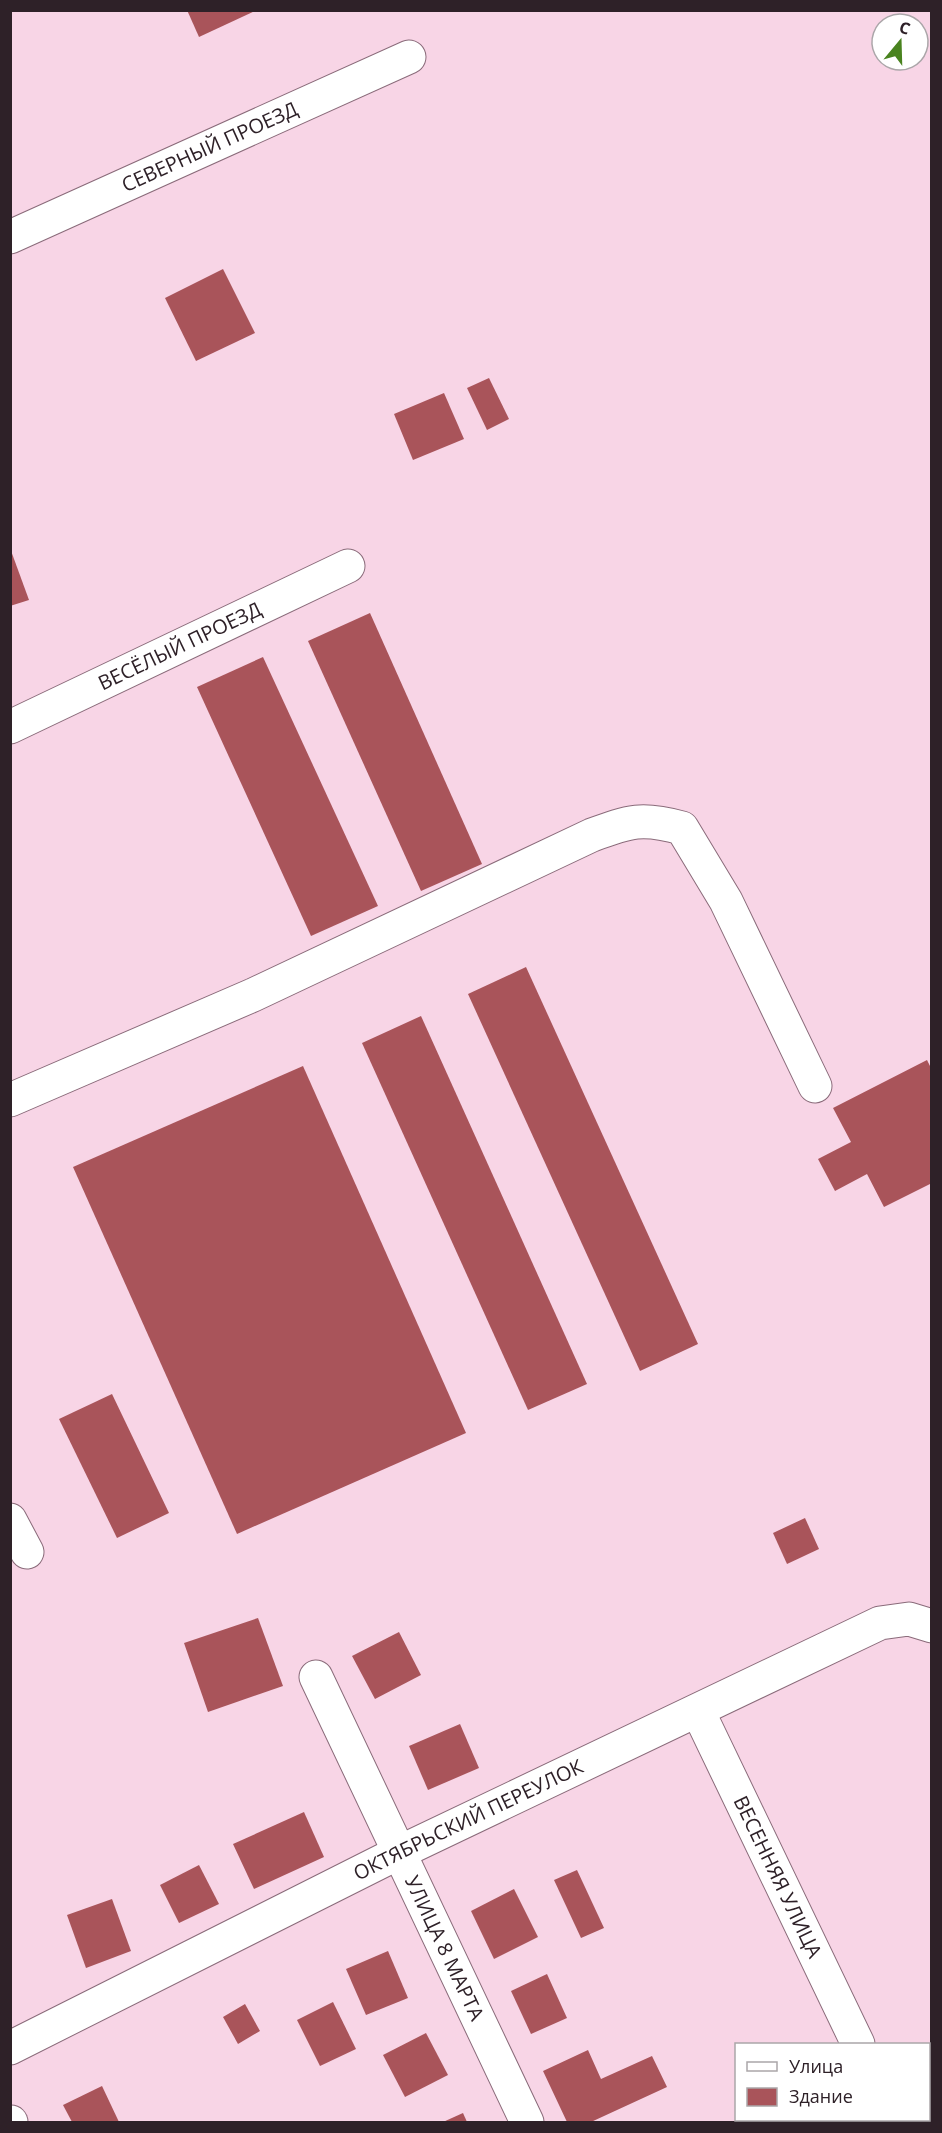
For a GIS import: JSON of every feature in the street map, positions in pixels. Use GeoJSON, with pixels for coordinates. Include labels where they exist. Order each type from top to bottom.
{"type":"FeatureCollection","features":[{"type":"Feature","properties":{"kind":"street","name":"СЕВЕРНЫЙ ПРОЕЗД"},"geometry":{"type":"LineString","coordinates":[[10,237],[409,57]]}},
{"type":"Feature","properties":{"kind":"street","name":"ВЕСЁЛЫЙ ПРОЕЗД"},"geometry":{"type":"LineString","coordinates":[[10,727],[348,566]]}},
{"type":"Feature","properties":{"kind":"street"},"geometry":{"type":"LineString","coordinates":[[10,1100],[253,995],[592,836],[623,823],[655,821],[682,828],[726,901],[815,1086]]}},
{"type":"Feature","properties":{"kind":"street"},"geometry":{"type":"LineString","coordinates":[[10,1520],[27,1552]]}},
{"type":"Feature","properties":{"kind":"street","name":"ОКТЯБРЬСКИЙ ПЕРЕУЛОК"},"geometry":{"type":"LineString","coordinates":[[10,2048],[400,1852],[880,1623],[909,1619],[932,1626]]}},
{"type":"Feature","properties":{"kind":"street","name":"УЛИЦА 8 МАРТА"},"geometry":{"type":"LineString","coordinates":[[316,1677],[527,2122]]}},
{"type":"Feature","properties":{"kind":"street","name":"ВЕСЕННЯЯ УЛИЦА"},"geometry":{"type":"LineString","coordinates":[[698,1711],[858,2043]]}},
{"type":"Feature","properties":{"kind":"building"},"geometry":{"type":"Polygon","coordinates":[[[187,10],[257,10],[199,37],[187,10]]]}},
{"type":"Feature","properties":{"kind":"building"},"geometry":{"type":"Polygon","coordinates":[[[223,269],[255,333],[196,361],[165,298],[223,269]]]}},
{"type":"Feature","properties":{"kind":"building"},"geometry":{"type":"Polygon","coordinates":[[[489,378],[509,419],[487,430],[467,388],[489,378]]]}},
{"type":"Feature","properties":{"kind":"building"},"geometry":{"type":"Polygon","coordinates":[[[444,393],[464,439],[413,460],[394,414],[444,393]]]}},
{"type":"Feature","properties":{"kind":"building"},"geometry":{"type":"Polygon","coordinates":[[[10,548],[29,600],[10,606],[10,548]]]}},
{"type":"Feature","properties":{"kind":"building"},"geometry":{"type":"Polygon","coordinates":[[[370,613],[482,864],[421,891],[308,641],[370,613]]]}},
{"type":"Feature","properties":{"kind":"building"},"geometry":{"type":"Polygon","coordinates":[[[263,657],[378,906],[311,936],[197,687],[263,657]]]}},
{"type":"Feature","properties":{"kind":"building"},"geometry":{"type":"Polygon","coordinates":[[[526,967],[698,1344],[640,1371],[468,994],[526,967]]]}},
{"type":"Feature","properties":{"kind":"building"},"geometry":{"type":"Polygon","coordinates":[[[421,1016],[587,1384],[528,1410],[362,1043],[421,1016]]]}},
{"type":"Feature","properties":{"kind":"building"},"geometry":{"type":"Polygon","coordinates":[[[927,1060],[932,1070],[932,1183],[884,1207],[867,1174],[835,1191],[818,1159],[851,1142],[833,1108],[927,1060]]]}},
{"type":"Feature","properties":{"kind":"building"},"geometry":{"type":"Polygon","coordinates":[[[303,1066],[466,1433],[237,1534],[73,1167],[303,1066]]]}},
{"type":"Feature","properties":{"kind":"building"},"geometry":{"type":"Polygon","coordinates":[[[112,1394],[169,1513],[117,1538],[59,1419],[112,1394]]]}},
{"type":"Feature","properties":{"kind":"building"},"geometry":{"type":"Polygon","coordinates":[[[805,1518],[819,1549],[787,1564],[773,1533],[805,1518]]]}},
{"type":"Feature","properties":{"kind":"building"},"geometry":{"type":"Polygon","coordinates":[[[258,1618],[283,1686],[208,1712],[184,1643],[258,1618]]]}},
{"type":"Feature","properties":{"kind":"building"},"geometry":{"type":"Polygon","coordinates":[[[399,1632],[421,1675],[375,1699],[352,1656],[399,1632]]]}},
{"type":"Feature","properties":{"kind":"building"},"geometry":{"type":"Polygon","coordinates":[[[460,1724],[479,1768],[428,1790],[409,1746],[460,1724]]]}},
{"type":"Feature","properties":{"kind":"building"},"geometry":{"type":"Polygon","coordinates":[[[304,1812],[324,1857],[254,1889],[233,1844],[304,1812]]]}},
{"type":"Feature","properties":{"kind":"building"},"geometry":{"type":"Polygon","coordinates":[[[199,1865],[219,1904],[179,1923],[160,1885],[199,1865]]]}},
{"type":"Feature","properties":{"kind":"building"},"geometry":{"type":"Polygon","coordinates":[[[577,1870],[604,1928],[581,1938],[554,1880],[577,1870]]]}},
{"type":"Feature","properties":{"kind":"building"},"geometry":{"type":"Polygon","coordinates":[[[514,1889],[538,1937],[494,1959],[471,1911],[514,1889]]]}},
{"type":"Feature","properties":{"kind":"building"},"geometry":{"type":"Polygon","coordinates":[[[112,1899],[131,1951],[86,1968],[67,1915],[112,1899]]]}},
{"type":"Feature","properties":{"kind":"building"},"geometry":{"type":"Polygon","coordinates":[[[388,1951],[408,1998],[366,2015],[346,1969],[388,1951]]]}},
{"type":"Feature","properties":{"kind":"building"},"geometry":{"type":"Polygon","coordinates":[[[547,1974],[567,2018],[531,2034],[511,1991],[547,1974]]]}},
{"type":"Feature","properties":{"kind":"building"},"geometry":{"type":"Polygon","coordinates":[[[333,2002],[356,2049],[320,2066],[297,2020],[333,2002]]]}},
{"type":"Feature","properties":{"kind":"building"},"geometry":{"type":"Polygon","coordinates":[[[245,2004],[260,2031],[238,2044],[223,2017],[245,2004]]]}},
{"type":"Feature","properties":{"kind":"building"},"geometry":{"type":"Polygon","coordinates":[[[426,2033],[448,2075],[405,2097],[383,2055],[426,2033]]]}},
{"type":"Feature","properties":{"kind":"building"},"geometry":{"type":"Polygon","coordinates":[[[588,2050],[601,2079],[652,2056],[667,2087],[591,2122],[567,2122],[543,2071],[588,2050]]]}},
{"type":"Feature","properties":{"kind":"building"},"geometry":{"type":"Polygon","coordinates":[[[102,2086],[119,2122],[72,2122],[63,2105],[102,2086]]]}},
{"type":"Feature","properties":{"kind":"building"},"geometry":{"type":"Polygon","coordinates":[[[463,2113],[467,2122],[443,2122],[463,2113]]]}}]}
